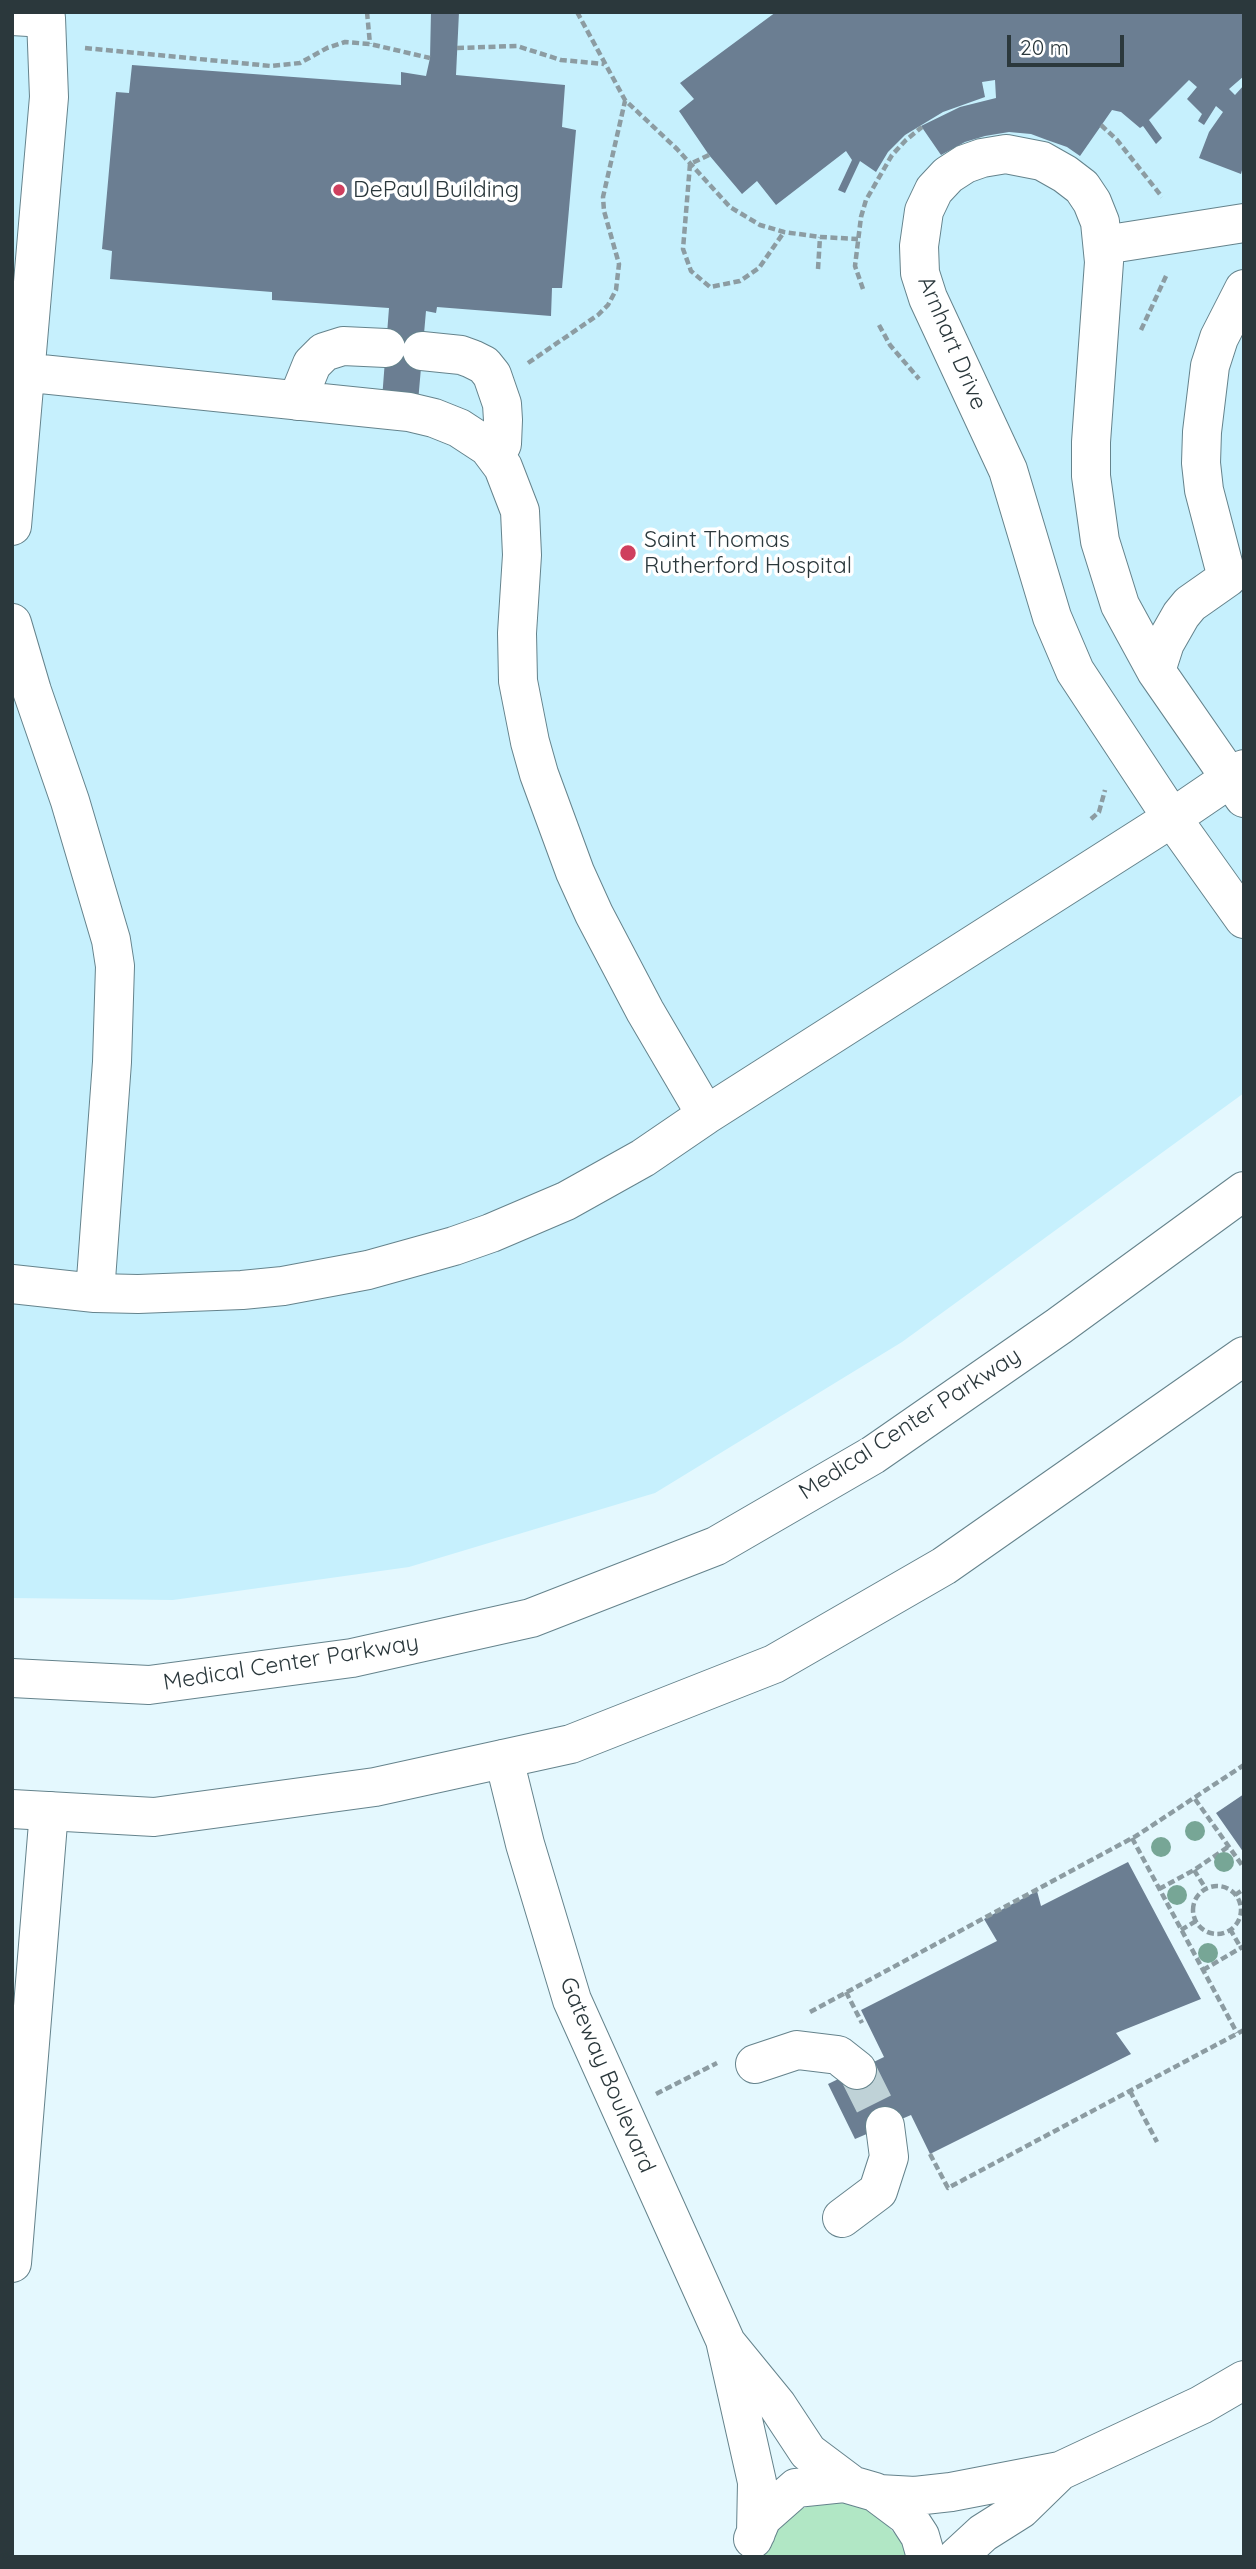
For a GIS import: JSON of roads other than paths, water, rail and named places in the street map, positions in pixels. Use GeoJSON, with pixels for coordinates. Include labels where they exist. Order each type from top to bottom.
{"type":"FeatureCollection","features":[{"type":"Feature","properties":{"kind":"street"},"geometry":{"type":"LineString","coordinates":[[12,526],[19,371],[49,97],[34,15]]}},
{"type":"Feature","properties":{"kind":"street","name":"Arnhart Drive"},"geometry":{"type":"LineString","coordinates":[[1239,781],[1156,671],[1120,605],[1100,541],[1094,505],[1091,442],[1104,245],[1100,222],[1092,202],[1082,187],[1042,161],[1006,154],[965,164],[948,176],[934,191],[920,228],[920,273],[928,298],[1008,470],[1052,617],[1064,646],[1090,696],[1171,818],[1244,919]]}},
{"type":"Feature","properties":{"kind":"street"},"geometry":{"type":"LineString","coordinates":[[1244,197],[1244,210]]}},
{"type":"Feature","properties":{"kind":"street"},"geometry":{"type":"LineString","coordinates":[[1104,245],[1244,223]]}},
{"type":"Feature","properties":{"kind":"street"},"geometry":{"type":"LineString","coordinates":[[1156,671],[1172,627],[1181,615],[1190,604],[1227,578],[1205,490],[1201,463],[1202,432],[1210,366],[1219,338],[1244,289]]}},
{"type":"Feature","properties":{"kind":"street"},"geometry":{"type":"LineString","coordinates":[[296,401],[312,364],[324,352],[343,346],[461,355],[484,365],[492,375],[500,397],[502,444],[496,456]]}},
{"type":"Feature","properties":{"kind":"street"},"geometry":{"type":"LineString","coordinates":[[19,371],[409,412],[434,418],[475,437],[496,456],[512,487],[520,511],[522,555],[517,633],[518,681],[539,774],[575,873],[594,914],[645,1012],[706,1115]]}},
{"type":"Feature","properties":{"kind":"street"},"geometry":{"type":"LineString","coordinates":[[12,623],[70,801],[111,940],[115,966],[112,1062],[95,1293]]}},
{"type":"Feature","properties":{"kind":"street"},"geometry":{"type":"LineString","coordinates":[[12,1284],[95,1293],[185,1293],[256,1289],[368,1270],[492,1233],[566,1201],[643,1158],[1171,818],[1239,781]]}},
{"type":"Feature","properties":{"kind":"street","name":"Medical Center Parkway"},"geometry":{"type":"LineString","coordinates":[[12,1678],[149,1685],[352,1658],[531,1618],[716,1546],[873,1455],[1059,1326],[1244,1191]]}},
{"type":"Feature","properties":{"kind":"street"},"geometry":{"type":"LineString","coordinates":[[12,2263],[31,1810],[154,1817],[375,1787],[571,1744],[774,1664],[944,1566],[1244,1356]]}},
{"type":"Feature","properties":{"kind":"street","name":"Gateway Boulevard"},"geometry":{"type":"LineString","coordinates":[[504,1759],[572,2000],[725,2340]]}},
{"type":"Feature","properties":{"kind":"street"},"geometry":{"type":"LineString","coordinates":[[739,2062],[797,2050],[838,2055],[857,2070]]}},
{"type":"Feature","properties":{"kind":"street"},"geometry":{"type":"LineString","coordinates":[[842,2218],[878,2191],[889,2157],[885,2126]]}},
{"type":"Feature","properties":{"kind":"street"},"geometry":{"type":"LineString","coordinates":[[725,2340],[777,2405],[808,2452],[908,2516],[920,2536],[926,2557]]}},
{"type":"Feature","properties":{"kind":"street"},"geometry":{"type":"LineString","coordinates":[[725,2340],[757,2482],[751,2545]]}},
{"type":"Feature","properties":{"kind":"street"},"geometry":{"type":"LineString","coordinates":[[751,2545],[762,2518],[796,2488],[844,2483],[865,2490],[915,2496],[1060,2471],[1201,2405],[1244,2380]]}},
{"type":"Feature","properties":{"kind":"street"},"geometry":{"type":"LineString","coordinates":[[957,2557],[984,2533],[1021,2509],[1060,2471]]}},
{"type":"Feature","properties":{"kind":"tunnel"},"geometry":{"type":"LineString","coordinates":[[857,2070],[885,2126]]}},
{"type":"Feature","properties":{"kind":"place","name":"DePaul Building"},"geometry":{"type":"Point","coordinates":[339,190]}},
{"type":"Feature","properties":{"kind":"place","name":"Saint Thomas Rutherford Hospital"},"geometry":{"type":"Point","coordinates":[628,553]}}]}
